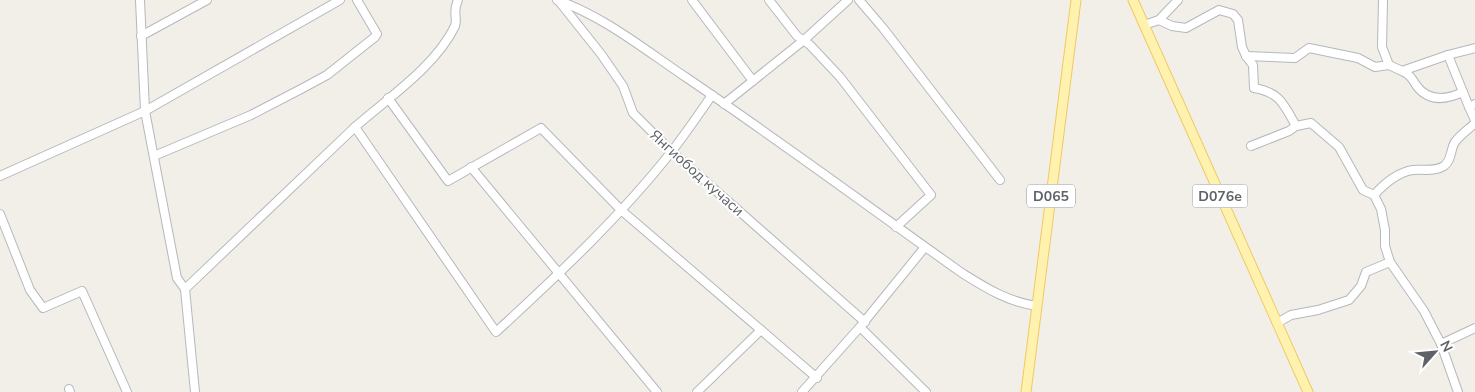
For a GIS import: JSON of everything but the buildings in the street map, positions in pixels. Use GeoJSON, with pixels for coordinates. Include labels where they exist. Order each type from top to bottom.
{"type":"FeatureCollection","features":[{"type":"Feature","properties":{"kind":"main road","name":"D065"},"geometry":{"type":"LineString","coordinates":[[1026,392],[1076,0]]}},
{"type":"Feature","properties":{"kind":"main road","name":"D076e"},"geometry":{"type":"LineString","coordinates":[[1133,0],[1308,392]]}},
{"type":"Feature","properties":{"kind":"street"},"geometry":{"type":"LineString","coordinates":[[140,0],[146,111],[177,278],[185,289],[195,392]]}},
{"type":"Feature","properties":{"kind":"street"},"geometry":{"type":"LineString","coordinates":[[141,36],[207,0]]}},
{"type":"Feature","properties":{"kind":"street"},"geometry":{"type":"LineString","coordinates":[[0,176],[146,111],[340,0]]}},
{"type":"Feature","properties":{"kind":"street"},"geometry":{"type":"LineString","coordinates":[[154,156],[251,115],[327,75],[376,37],[377,34],[357,0]]}},
{"type":"Feature","properties":{"kind":"street"},"geometry":{"type":"LineString","coordinates":[[185,289],[355,127],[435,56],[456,24],[454,7],[458,0]]}},
{"type":"Feature","properties":{"kind":"street","name":"Янгиобод кучаси"},"geometry":{"type":"LineString","coordinates":[[558,0],[600,19],[712,95],[962,273],[999,295],[1022,304],[1037,306]]}},
{"type":"Feature","properties":{"kind":"street","name":"Янгиобод кучаси"},"geometry":{"type":"LineString","coordinates":[[558,0],[601,54],[623,86],[633,113],[671,151],[863,324],[926,392]]}},
{"type":"Feature","properties":{"kind":"street"},"geometry":{"type":"LineString","coordinates":[[692,0],[753,81]]}},
{"type":"Feature","properties":{"kind":"street"},"geometry":{"type":"LineString","coordinates":[[769,0],[797,36],[810,45],[840,77],[931,195],[896,227]]}},
{"type":"Feature","properties":{"kind":"street"},"geometry":{"type":"LineString","coordinates":[[724,104],[804,40],[848,0]]}},
{"type":"Feature","properties":{"kind":"street"},"geometry":{"type":"LineString","coordinates":[[859,0],[883,28],[1000,180]]}},
{"type":"Feature","properties":{"kind":"street"},"geometry":{"type":"LineString","coordinates":[[1144,25],[1159,20],[1178,0]]}},
{"type":"Feature","properties":{"kind":"street"},"geometry":{"type":"LineString","coordinates":[[1383,0],[1382,47],[1390,65]]}},
{"type":"Feature","properties":{"kind":"street"},"geometry":{"type":"LineString","coordinates":[[1159,20],[1172,26],[1186,28],[1219,10],[1233,14],[1238,20],[1242,46],[1246,56],[1253,65],[1254,88],[1266,90],[1280,98],[1296,126]]}},
{"type":"Feature","properties":{"kind":"street"},"geometry":{"type":"LineString","coordinates":[[1246,56],[1295,58],[1309,48],[1358,58],[1375,67],[1390,65],[1412,76],[1422,92],[1430,97],[1450,98],[1463,92]]}},
{"type":"Feature","properties":{"kind":"street"},"geometry":{"type":"LineString","coordinates":[[1402,71],[1475,48]]}},
{"type":"Feature","properties":{"kind":"street"},"geometry":{"type":"LineString","coordinates":[[1374,195],[1398,175],[1411,170],[1436,169],[1444,166],[1450,159],[1455,142],[1475,122],[1472,106],[1463,92],[1448,55]]}},
{"type":"Feature","properties":{"kind":"street"},"geometry":{"type":"LineString","coordinates":[[355,127],[496,332],[558,275],[621,210],[671,151],[712,95]]}},
{"type":"Feature","properties":{"kind":"street"},"geometry":{"type":"LineString","coordinates":[[388,98],[448,181],[541,128],[621,210],[817,378]]}},
{"type":"Feature","properties":{"kind":"street"},"geometry":{"type":"LineString","coordinates":[[1251,146],[1289,131],[1296,126],[1311,123],[1339,147],[1363,190],[1374,195],[1381,209],[1386,230],[1385,246],[1390,262],[1424,312],[1441,344],[1458,392]]}},
{"type":"Feature","properties":{"kind":"street"},"geometry":{"type":"LineString","coordinates":[[471,167],[558,275],[658,392]]}},
{"type":"Feature","properties":{"kind":"street"},"geometry":{"type":"LineString","coordinates":[[0,214],[30,290],[43,308],[82,291],[127,392]]}},
{"type":"Feature","properties":{"kind":"street"},"geometry":{"type":"LineString","coordinates":[[802,392],[817,378],[863,324],[925,247]]}},
{"type":"Feature","properties":{"kind":"street"},"geometry":{"type":"LineString","coordinates":[[1276,323],[1291,315],[1318,310],[1349,300],[1361,286],[1366,272],[1390,262]]}},
{"type":"Feature","properties":{"kind":"street"},"geometry":{"type":"LineString","coordinates":[[1441,344],[1475,328]]}},
{"type":"Feature","properties":{"kind":"street"},"geometry":{"type":"LineString","coordinates":[[697,392],[761,330]]}}]}
